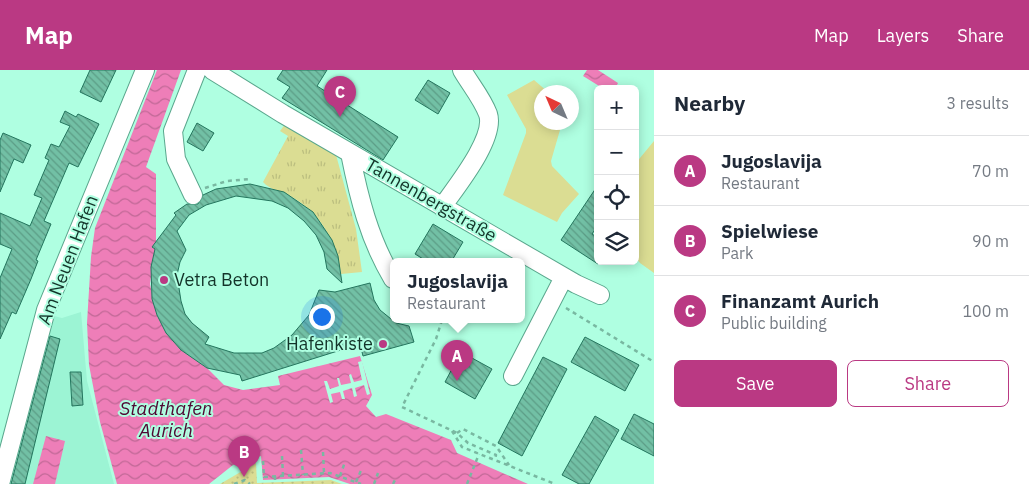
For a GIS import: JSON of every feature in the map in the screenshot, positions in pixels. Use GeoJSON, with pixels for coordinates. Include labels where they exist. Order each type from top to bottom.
{"type":"FeatureCollection","features":[{"type":"Feature","properties":{"kind":"street","name":"Am Neuen Hafen"},"geometry":{"type":"LineString","coordinates":[[0,484],[46,310],[145,70]]}},
{"type":"Feature","properties":{"kind":"street"},"geometry":{"type":"LineString","coordinates":[[193,195],[176,158],[173,131],[196,70]]}},
{"type":"Feature","properties":{"kind":"street","name":"Tannenbergstraße"},"geometry":{"type":"LineString","coordinates":[[212,70],[442,207],[564,277],[600,295]]}},
{"type":"Feature","properties":{"kind":"street"},"geometry":{"type":"LineString","coordinates":[[442,207],[471,164],[486,138],[489,126],[484,106],[462,70]]}},
{"type":"Feature","properties":{"kind":"street","name":"Tannenbergstraße"},"geometry":{"type":"LineString","coordinates":[[350,153],[362,210],[373,240],[390,273]]}},
{"type":"Feature","properties":{"kind":"street"},"geometry":{"type":"LineString","coordinates":[[513,376],[564,277]]}},
{"type":"Feature","properties":{"kind":"path"},"geometry":{"type":"LineString","coordinates":[[193,195],[211,186],[250,179]]}},
{"type":"Feature","properties":{"kind":"path"},"geometry":{"type":"LineString","coordinates":[[563,307],[654,362]]}},
{"type":"Feature","properties":{"kind":"path"},"geometry":{"type":"LineString","coordinates":[[441,323],[436,339],[402,407],[457,433],[468,443],[496,455],[495,460]]}},
{"type":"Feature","properties":{"kind":"path"},"geometry":{"type":"LineString","coordinates":[[457,433],[463,429],[496,446],[510,466]]}},
{"type":"Feature","properties":{"kind":"path"},"geometry":{"type":"LineString","coordinates":[[452,431],[462,447],[555,484]]}},
{"type":"Feature","properties":{"kind":"path"},"geometry":{"type":"LineString","coordinates":[[301,450],[302,475]]}},
{"type":"Feature","properties":{"kind":"path"},"geometry":{"type":"LineString","coordinates":[[322,452],[324,473]]}},
{"type":"Feature","properties":{"kind":"path"},"geometry":{"type":"LineString","coordinates":[[467,484],[479,454]]}},
{"type":"Feature","properties":{"kind":"path"},"geometry":{"type":"LineString","coordinates":[[282,456],[282,476]]}},
{"type":"Feature","properties":{"kind":"path"},"geometry":{"type":"LineString","coordinates":[[263,461],[264,477],[324,473],[340,476],[351,482],[361,484]]}},
{"type":"Feature","properties":{"kind":"path"},"geometry":{"type":"LineString","coordinates":[[340,476],[345,462]]}},
{"type":"Feature","properties":{"kind":"path"},"geometry":{"type":"LineString","coordinates":[[356,482],[362,468]]}},
{"type":"Feature","properties":{"kind":"path"},"geometry":{"type":"LineString","coordinates":[[374,484],[378,473]]}},
{"type":"Feature","properties":{"kind":"path"},"geometry":{"type":"LineString","coordinates":[[275,476],[275,484]]}},
{"type":"Feature","properties":{"kind":"path"},"geometry":{"type":"LineString","coordinates":[[234,484],[245,480],[250,484]]}},
{"type":"Feature","properties":{"kind":"path"},"geometry":{"type":"LineString","coordinates":[[393,484],[395,480]]}},
{"type":"Feature","properties":{"kind":"shaded area"},"geometry":{"type":"Polygon","coordinates":[[[81,312],[87,381],[114,484],[6,484],[50,315],[62,318],[81,312]]]}},
{"type":"Feature","properties":{"kind":"green space"},"geometry":{"type":"Polygon","coordinates":[[[534,80],[540,85],[534,85],[534,130],[560,130],[551,161],[552,166],[579,194],[562,213],[557,222],[503,195],[526,133],[526,129],[507,95],[534,80]]]}},
{"type":"Feature","properties":{"kind":"green space"},"geometry":{"type":"Polygon","coordinates":[[[286,123],[335,151],[356,229],[362,272],[341,274],[335,250],[318,219],[301,203],[263,182],[288,136],[280,131],[286,123]]]}},
{"type":"Feature","properties":{"kind":"green space"},"geometry":{"type":"Polygon","coordinates":[[[654,141],[654,273],[639,262],[639,159],[654,141]]]}},
{"type":"Feature","properties":{"kind":"green space"},"geometry":{"type":"Polygon","coordinates":[[[256,463],[257,483],[331,480],[342,484],[220,484],[256,463]]]}},
{"type":"Feature","properties":{"kind":"water","name":"Stadthafen Aurich"},"geometry":{"type":"Polygon","coordinates":[[[157,70],[181,70],[146,167],[156,174],[156,247],[150,284],[157,315],[166,333],[181,350],[207,368],[224,385],[243,390],[280,385],[278,376],[360,356],[372,395],[366,406],[376,417],[386,414],[451,440],[457,453],[528,484],[350,484],[329,477],[263,480],[261,456],[233,465],[209,484],[117,484],[100,422],[89,365],[87,323],[91,257],[95,228],[157,70]]]}},
{"type":"Feature","properties":{"kind":"water"},"geometry":{"type":"Polygon","coordinates":[[[587,70],[598,70],[618,83],[617,85],[598,85],[583,76],[587,70]]]}},
{"type":"Feature","properties":{"kind":"water"},"geometry":{"type":"Polygon","coordinates":[[[46,436],[65,441],[55,484],[33,484],[46,436]]]}},
{"type":"Feature","properties":{"kind":"pier"},"geometry":{"type":"Polygon","coordinates":[[[362,361],[370,394],[367,395],[364,385],[355,388],[357,396],[354,397],[352,388],[343,391],[345,399],[342,399],[340,392],[331,394],[333,402],[330,403],[324,381],[327,381],[330,389],[339,386],[337,378],[339,378],[341,385],[351,383],[349,375],[351,374],[354,382],[362,380],[358,362],[362,361]]]}},
{"type":"Feature","properties":{"kind":"building"},"geometry":{"type":"Polygon","coordinates":[[[90,70],[116,70],[101,102],[80,92],[90,70]]]}},
{"type":"Feature","properties":{"kind":"building"},"geometry":{"type":"Polygon","coordinates":[[[283,70],[327,70],[317,86],[398,137],[383,160],[282,98],[290,87],[277,79],[283,70]]]}},
{"type":"Feature","properties":{"kind":"building"},"geometry":{"type":"Polygon","coordinates":[[[428,80],[450,93],[438,114],[415,100],[428,80]]]}},
{"type":"Feature","properties":{"kind":"building"},"geometry":{"type":"Polygon","coordinates":[[[65,111],[76,117],[78,114],[99,124],[78,167],[69,163],[44,221],[51,224],[36,260],[38,261],[31,279],[16,314],[12,312],[0,339],[0,278],[12,249],[0,244],[0,213],[30,226],[42,198],[34,195],[49,160],[45,158],[51,144],[59,147],[70,126],[60,122],[65,111]]]}},
{"type":"Feature","properties":{"kind":"building"},"geometry":{"type":"Polygon","coordinates":[[[197,123],[214,133],[203,151],[187,142],[197,123]]]}},
{"type":"Feature","properties":{"kind":"building"},"geometry":{"type":"Polygon","coordinates":[[[3,133],[31,145],[23,163],[14,159],[0,192],[0,140],[3,133]]]}},
{"type":"Feature","properties":{"kind":"building","name":"Vetra Beton"},"geometry":{"type":"Polygon","coordinates":[[[250,184],[284,192],[313,212],[332,240],[338,256],[342,283],[327,269],[324,252],[316,235],[304,221],[288,208],[272,201],[236,196],[206,205],[189,215],[177,231],[186,250],[180,262],[177,275],[181,301],[185,314],[192,323],[209,337],[205,344],[234,353],[262,353],[274,348],[292,335],[309,315],[319,290],[335,292],[370,283],[374,300],[380,310],[390,318],[390,323],[409,326],[414,342],[363,356],[360,344],[242,381],[240,375],[207,368],[181,350],[166,333],[152,299],[151,267],[155,249],[152,247],[176,215],[174,213],[187,204],[198,204],[203,195],[216,189],[250,184]]]}},
{"type":"Feature","properties":{"kind":"building"},"geometry":{"type":"Polygon","coordinates":[[[594,191],[594,231],[592,234],[594,235],[594,261],[561,240],[594,191]]]}},
{"type":"Feature","properties":{"kind":"building"},"geometry":{"type":"Polygon","coordinates":[[[433,224],[463,242],[453,258],[422,258],[415,254],[433,224]]]}},
{"type":"Feature","properties":{"kind":"building"},"geometry":{"type":"Polygon","coordinates":[[[50,336],[60,339],[25,484],[11,484],[50,336]]]}},
{"type":"Feature","properties":{"kind":"building"},"geometry":{"type":"Polygon","coordinates":[[[585,337],[639,365],[625,391],[571,362],[585,337]]]}},
{"type":"Feature","properties":{"kind":"building"},"geometry":{"type":"Polygon","coordinates":[[[461,352],[492,369],[475,399],[445,382],[461,352]]]}},
{"type":"Feature","properties":{"kind":"building"},"geometry":{"type":"Polygon","coordinates":[[[543,357],[567,369],[522,456],[498,443],[543,357]]]}},
{"type":"Feature","properties":{"kind":"building"},"geometry":{"type":"Polygon","coordinates":[[[70,372],[81,372],[83,405],[72,406],[70,372]]]}},
{"type":"Feature","properties":{"kind":"building"},"geometry":{"type":"Polygon","coordinates":[[[634,414],[654,424],[654,456],[621,439],[634,414]]]}},
{"type":"Feature","properties":{"kind":"building"},"geometry":{"type":"Polygon","coordinates":[[[595,416],[619,430],[589,484],[579,484],[562,475],[595,416]]]}},
{"type":"Feature","properties":{"kind":"place","name":"Finanzamt Aurich"},"geometry":{"type":"Point","coordinates":[340,117]}},
{"type":"Feature","properties":{"kind":"place","name":"Vetra Beton"},"geometry":{"type":"Point","coordinates":[164,280]}},
{"type":"Feature","properties":{"kind":"place","name":"Hafenkiste"},"geometry":{"type":"Point","coordinates":[383,344]}},
{"type":"Feature","properties":{"kind":"place","name":"Jugoslavija"},"geometry":{"type":"Point","coordinates":[457,381]}},
{"type":"Feature","properties":{"kind":"place","name":"Spielwiese"},"geometry":{"type":"Point","coordinates":[244,477]}}]}
